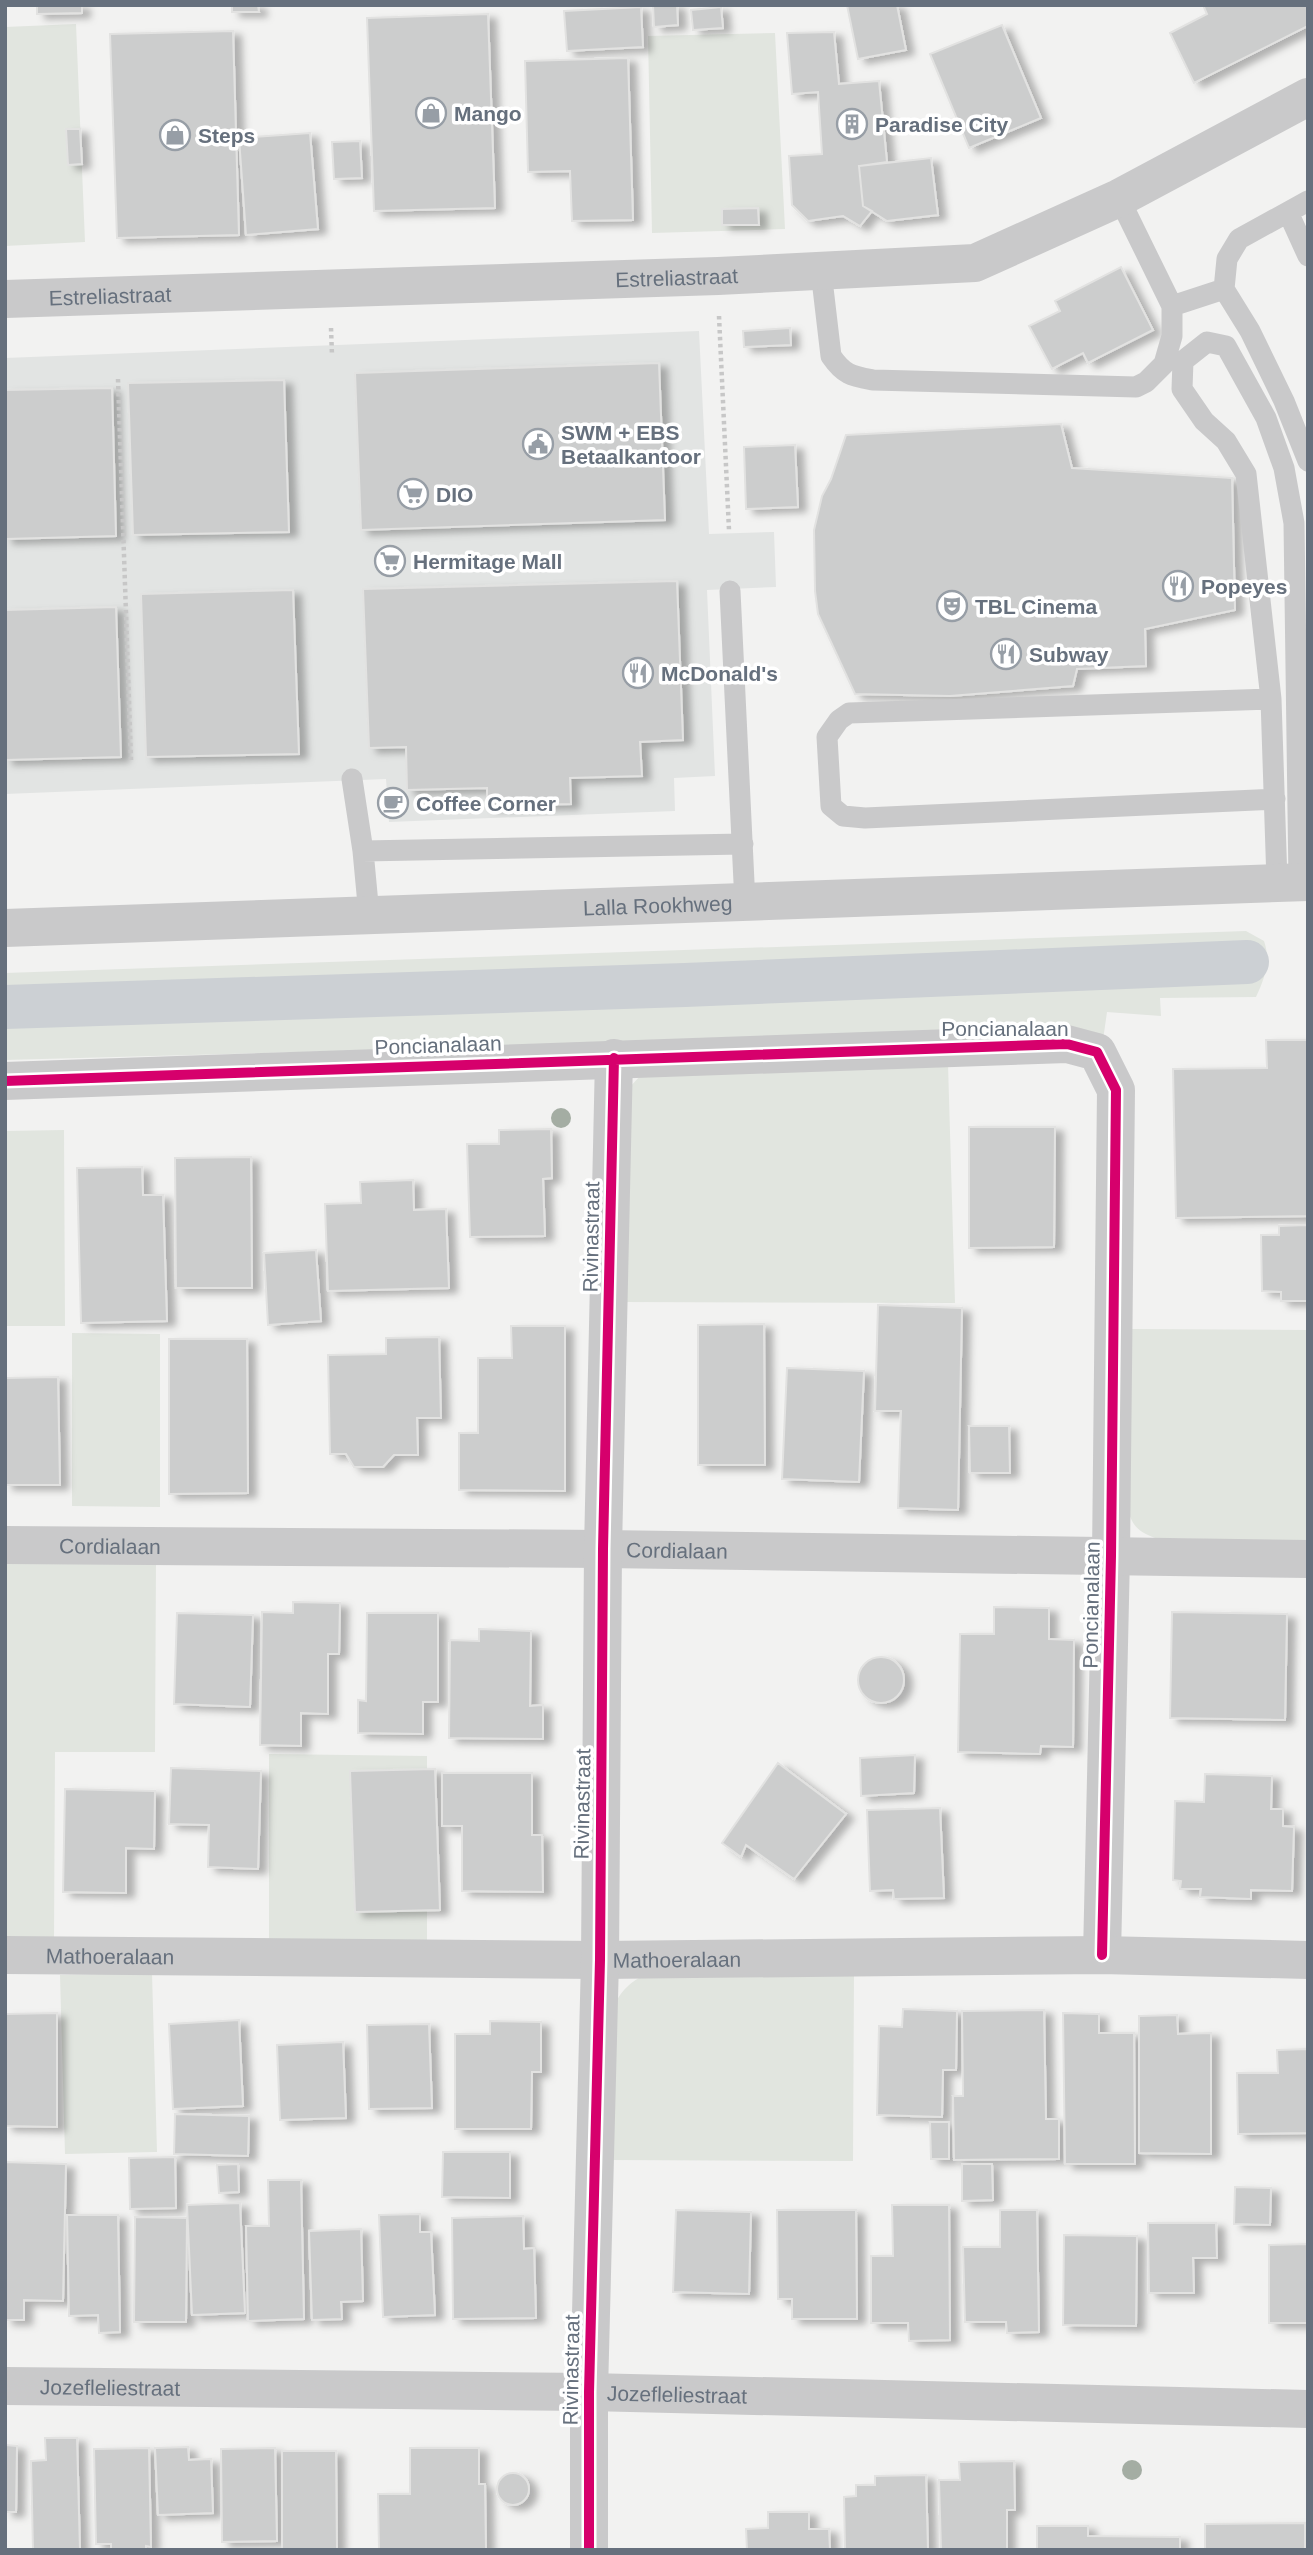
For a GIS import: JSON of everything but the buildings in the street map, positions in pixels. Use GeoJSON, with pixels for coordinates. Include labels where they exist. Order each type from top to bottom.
{"type":"FeatureCollection","features":[{"type":"Feature","properties":{"kind":"street","name":"Estreliastraat"},"geometry":{"type":"LineString","coordinates":[[5,299],[718,276],[975,262],[1119,198],[1308,97]]}},
{"type":"Feature","properties":{"kind":"street","name":"Lalla Rookhweg"},"geometry":{"type":"LineString","coordinates":[[5,928],[1295,882]]}},
{"type":"Feature","properties":{"kind":"street","name":"Poncianalaan"},"geometry":{"type":"LineString","coordinates":[[5,1081],[1067,1044],[1097,1052],[1116,1090],[1111,1556],[1102,1955]]}},
{"type":"Feature","properties":{"kind":"street","name":"Rivinastraat"},"geometry":{"type":"LineString","coordinates":[[589,2550],[589,2392],[600,1960],[603,1549],[614,1058]]}},
{"type":"Feature","properties":{"kind":"street","name":"Cordialaan"},"geometry":{"type":"LineString","coordinates":[[5,1545],[603,1549],[1308,1559]]}},
{"type":"Feature","properties":{"kind":"street","name":"Mathoeralaan"},"geometry":{"type":"LineString","coordinates":[[5,1955],[600,1960],[1102,1955],[1308,1960]]}},
{"type":"Feature","properties":{"kind":"street","name":"Jozefleliestraat"},"geometry":{"type":"LineString","coordinates":[[5,2386],[589,2392],[1308,2409]]}},
{"type":"Feature","properties":{"kind":"lane"},"geometry":{"type":"LineString","coordinates":[[821,271],[831,356],[847,375],[873,380],[1136,387],[1146,382],[1164,363],[1172,336],[1172,306],[1119,198]]}},
{"type":"Feature","properties":{"kind":"lane"},"geometry":{"type":"LineString","coordinates":[[1308,201],[1239,239],[1227,259],[1224,289],[1250,331],[1308,461]]}},
{"type":"Feature","properties":{"kind":"lane"},"geometry":{"type":"LineString","coordinates":[[1288,212],[1308,256]]}},
{"type":"Feature","properties":{"kind":"lane"},"geometry":{"type":"LineString","coordinates":[[1172,306],[1224,289]]}},
{"type":"Feature","properties":{"kind":"lane"},"geometry":{"type":"LineString","coordinates":[[1207,342],[1226,346],[1266,418],[1284,468],[1294,523],[1295,882],[1275,799],[1271,699],[1246,474],[1226,441],[1204,421],[1182,389],[1183,361],[1207,342]]}},
{"type":"Feature","properties":{"kind":"lane"},"geometry":{"type":"LineString","coordinates":[[730,591],[745,903]]}},
{"type":"Feature","properties":{"kind":"lane"},"geometry":{"type":"LineString","coordinates":[[1271,699],[849,713],[839,720],[827,737],[831,806],[843,816],[865,818],[1275,799]]}},
{"type":"Feature","properties":{"kind":"lane"},"geometry":{"type":"LineString","coordinates":[[352,779],[369,915]]}},
{"type":"Feature","properties":{"kind":"lane"},"geometry":{"type":"LineString","coordinates":[[363,851],[743,844]]}},
{"type":"Feature","properties":{"kind":"path"},"geometry":{"type":"LineString","coordinates":[[718,276],[729,530]]}},
{"type":"Feature","properties":{"kind":"path"},"geometry":{"type":"LineString","coordinates":[[118,379],[131,760]]}},
{"type":"Feature","properties":{"kind":"shaded area"},"geometry":{"type":"Polygon","coordinates":[[[76,24],[85,242],[5,246],[5,27],[76,24]]]}},
{"type":"Feature","properties":{"kind":"shaded area"},"geometry":{"type":"Polygon","coordinates":[[[775,33],[785,229],[652,233],[648,36],[775,33]]]}},
{"type":"Feature","properties":{"kind":"shaded area","name":"Hermitage Mall"},"geometry":{"type":"Polygon","coordinates":[[[699,331],[709,534],[774,532],[776,587],[707,590],[715,776],[674,778],[675,811],[389,822],[386,779],[5,794],[5,358],[699,331]]]}},
{"type":"Feature","properties":{"kind":"shaded area"},"geometry":{"type":"Polygon","coordinates":[[[1246,931],[1264,941],[1266,948],[1266,969],[1256,997],[1160,998],[1161,1016],[1107,1012],[1103,1040],[1083,1031],[5,1060],[5,973],[1246,931]]]}},
{"type":"Feature","properties":{"kind":"shaded area"},"geometry":{"type":"Polygon","coordinates":[[[948,1064],[955,1303],[624,1302],[629,1088],[640,1076],[948,1064]]]}},
{"type":"Feature","properties":{"kind":"shaded area"},"geometry":{"type":"Polygon","coordinates":[[[64,1130],[65,1326],[5,1326],[5,1131],[64,1130]]]}},
{"type":"Feature","properties":{"kind":"shaded area"},"geometry":{"type":"Polygon","coordinates":[[[1132,1329],[1308,1330],[1308,1541],[1155,1538],[1140,1531],[1134,1524],[1128,1510],[1132,1329]]]}},
{"type":"Feature","properties":{"kind":"shaded area"},"geometry":{"type":"Polygon","coordinates":[[[72,1333],[160,1334],[160,1507],[72,1506],[72,1333]]]}},
{"type":"Feature","properties":{"kind":"shaded area"},"geometry":{"type":"Polygon","coordinates":[[[5,1559],[156,1560],[155,1752],[55,1752],[54,1939],[5,1938],[5,1559]]]}},
{"type":"Feature","properties":{"kind":"shaded area"},"geometry":{"type":"Polygon","coordinates":[[[269,1754],[427,1756],[427,1942],[269,1941],[269,1754]]]}},
{"type":"Feature","properties":{"kind":"shaded area"},"geometry":{"type":"Polygon","coordinates":[[[152,1973],[157,2152],[65,2154],[60,1975],[152,1973]]]}},
{"type":"Feature","properties":{"kind":"shaded area"},"geometry":{"type":"Polygon","coordinates":[[[648,1973],[854,1974],[853,2161],[610,2160],[613,2008],[627,1987],[648,1973]]]}},
{"type":"Feature","properties":{"kind":"waterway"},"geometry":{"type":"LineString","coordinates":[[5,1007],[685,985],[1247,962]]}},
{"type":"Feature","properties":{"kind":"cycle path"},"geometry":{"type":"LineString","coordinates":[[5,1081],[1067,1044],[1097,1052],[1116,1090],[1111,1556],[1102,1955]]}},
{"type":"Feature","properties":{"kind":"cycle path"},"geometry":{"type":"LineString","coordinates":[[589,2550],[589,2392],[600,1960],[603,1549],[614,1058]]}},
{"type":"Feature","properties":{"kind":"place","name":"Mango"},"geometry":{"type":"Point","coordinates":[431,113]}},
{"type":"Feature","properties":{"kind":"place","name":"Paradise City"},"geometry":{"type":"Point","coordinates":[852,124]}},
{"type":"Feature","properties":{"kind":"place","name":"Steps"},"geometry":{"type":"Point","coordinates":[175,135]}},
{"type":"Feature","properties":{"kind":"place","name":"SWM + EBS Betaalkantoor"},"geometry":{"type":"Point","coordinates":[538,444]}},
{"type":"Feature","properties":{"kind":"place","name":"DIO"},"geometry":{"type":"Point","coordinates":[413,494]}},
{"type":"Feature","properties":{"kind":"place","name":"Hermitage Mall"},"geometry":{"type":"Point","coordinates":[390,561]}},
{"type":"Feature","properties":{"kind":"place","name":"Popeyes"},"geometry":{"type":"Point","coordinates":[1178,586]}},
{"type":"Feature","properties":{"kind":"place","name":"TBL Cinema"},"geometry":{"type":"Point","coordinates":[952,606]}},
{"type":"Feature","properties":{"kind":"place","name":"Subway"},"geometry":{"type":"Point","coordinates":[1006,654]}},
{"type":"Feature","properties":{"kind":"place","name":"McDonald's"},"geometry":{"type":"Point","coordinates":[638,673]}},
{"type":"Feature","properties":{"kind":"place","name":"Coffee Corner"},"geometry":{"type":"Point","coordinates":[393,803]}}]}
